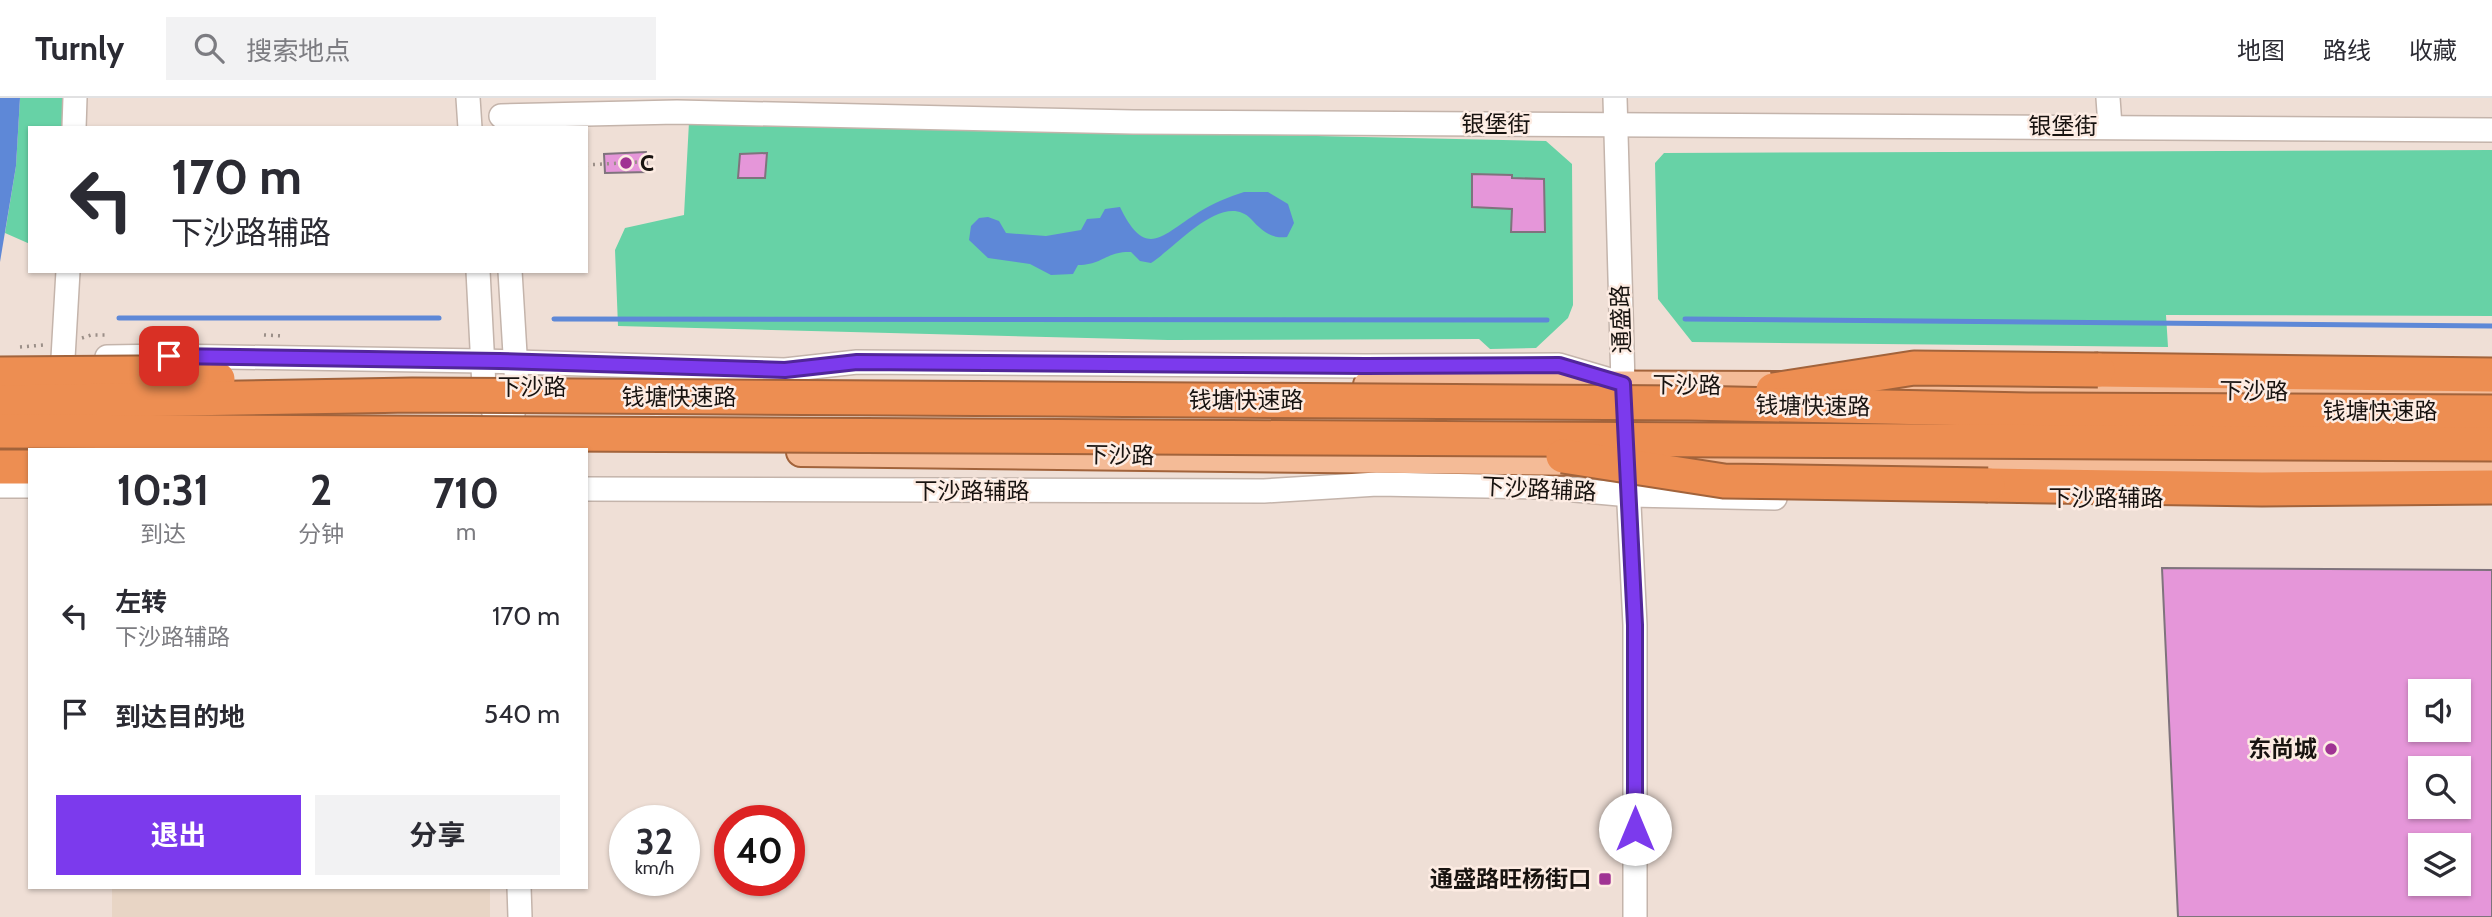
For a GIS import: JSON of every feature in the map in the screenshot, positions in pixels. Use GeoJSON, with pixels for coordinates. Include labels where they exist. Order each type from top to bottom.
{"type":"FeatureCollection","features":[{"type":"Feature","properties":{"kind":"highway"},"geometry":{"type":"LineString","coordinates":[[1689,403],[1914,368],[2492,375]]}},
{"type":"Feature","properties":{"kind":"highway","name":"钱塘快速路"},"geometry":{"type":"LineString","coordinates":[[3,379],[137,373],[412,395],[1689,403],[2028,410],[2492,412]]}},
{"type":"Feature","properties":{"kind":"highway","name":"钱塘快速路"},"geometry":{"type":"LineString","coordinates":[[316,448],[586,433],[2492,444]]}},
{"type":"Feature","properties":{"kind":"highway"},"geometry":{"type":"LineString","coordinates":[[334,448],[532,442],[586,433]]}},
{"type":"Feature","properties":{"kind":"highway"},"geometry":{"type":"LineString","coordinates":[[1454,439],[1724,481],[2262,489],[2492,487]]}},
{"type":"Feature","properties":{"kind":"highway","name":"钱塘快速路"},"geometry":{"type":"LineString","coordinates":[[9,465],[28,464]]}},
{"type":"Feature","properties":{"kind":"main road","name":"下沙路"},"geometry":{"type":"LineString","coordinates":[[3,379],[516,374],[2492,394]]}},
{"type":"Feature","properties":{"kind":"main road","name":"下沙路"},"geometry":{"type":"LineString","coordinates":[[588,450],[2492,469]]}},
{"type":"Feature","properties":{"kind":"main road","name":"下沙路"},"geometry":{"type":"LineString","coordinates":[[9,465],[28,464]]}},
{"type":"Feature","properties":{"kind":"street"},"geometry":{"type":"LineString","coordinates":[[74,126],[75,98]]}},
{"type":"Feature","properties":{"kind":"street"},"geometry":{"type":"LineString","coordinates":[[468,98],[470,126]]}},
{"type":"Feature","properties":{"kind":"street","name":"通盛路"},"geometry":{"type":"LineString","coordinates":[[1615,98],[1623,384],[1629,461],[1635,625],[1635,917]]}},
{"type":"Feature","properties":{"kind":"street"},"geometry":{"type":"LineString","coordinates":[[2108,98],[2110,126]]}},
{"type":"Feature","properties":{"kind":"street","name":"银堡街"},"geometry":{"type":"LineString","coordinates":[[501,114],[677,112],[1119,121],[2492,130]]}},
{"type":"Feature","properties":{"kind":"street"},"geometry":{"type":"LineString","coordinates":[[63,351],[68,273]]}},
{"type":"Feature","properties":{"kind":"street"},"geometry":{"type":"LineString","coordinates":[[478,273],[483,374],[508,448]]}},
{"type":"Feature","properties":{"kind":"street"},"geometry":{"type":"LineString","coordinates":[[508,448],[516,374],[510,273]]}},
{"type":"Feature","properties":{"kind":"street"},"geometry":{"type":"LineString","coordinates":[[3,379],[63,351],[483,374]]}},
{"type":"Feature","properties":{"kind":"street"},"geometry":{"type":"LineString","coordinates":[[1779,386],[1924,358],[2104,356],[2492,359]]}},
{"type":"Feature","properties":{"kind":"street","name":"下沙路辅路"},"geometry":{"type":"LineString","coordinates":[[588,489],[1264,491],[1377,484],[1542,487],[1630,495],[1715,498],[2492,498]]}},
{"type":"Feature","properties":{"kind":"street"},"geometry":{"type":"LineString","coordinates":[[519,889],[520,917]]}},
{"type":"Feature","properties":{"kind":"path"},"geometry":{"type":"LineString","coordinates":[[588,165],[639,162]]}},
{"type":"Feature","properties":{"kind":"path"},"geometry":{"type":"LineString","coordinates":[[3,379],[63,351]]}},
{"type":"Feature","properties":{"kind":"shaded area"},"geometry":{"type":"Polygon","coordinates":[[[112,889],[490,889],[490,917],[112,917],[112,889]]]}},
{"type":"Feature","properties":{"kind":"green space"},"geometry":{"type":"Polygon","coordinates":[[[20,98],[66,98],[65,126],[28,126],[28,243],[5,233],[16,166],[20,98]]]}},
{"type":"Feature","properties":{"kind":"green space"},"geometry":{"type":"Polygon","coordinates":[[[689,122],[1546,141],[1572,164],[1573,305],[1568,318],[1536,348],[1490,349],[1479,339],[1168,340],[618,326],[615,250],[625,228],[684,215],[689,122]]]}},
{"type":"Feature","properties":{"kind":"green space"},"geometry":{"type":"Polygon","coordinates":[[[2492,150],[2492,316],[2166,315],[2168,347],[1692,342],[1658,299],[1655,163],[1664,153],[2492,150]]]}},
{"type":"Feature","properties":{"kind":"water"},"geometry":{"type":"Polygon","coordinates":[[[0,98],[20,98],[16,166],[0,262],[0,98]]]}},
{"type":"Feature","properties":{"kind":"water"},"geometry":{"type":"Polygon","coordinates":[[[1244,192],[1268,192],[1288,204],[1294,223],[1287,237],[1276,237],[1267,233],[1240,212],[1227,212],[1213,216],[1151,263],[1140,261],[1131,252],[1123,252],[1093,263],[1078,265],[1073,274],[1051,275],[1030,264],[988,258],[969,240],[971,226],[979,218],[988,217],[999,221],[1006,233],[1046,236],[1081,230],[1087,219],[1100,218],[1105,209],[1120,207],[1138,234],[1155,238],[1165,235],[1210,206],[1244,192]]]}},
{"type":"Feature","properties":{"kind":"building","name":"C"},"geometry":{"type":"Polygon","coordinates":[[[646,152],[648,172],[605,173],[604,154],[646,152]]]}},
{"type":"Feature","properties":{"kind":"building"},"geometry":{"type":"Polygon","coordinates":[[[767,153],[765,178],[738,178],[740,154],[767,153]]]}},
{"type":"Feature","properties":{"kind":"building"},"geometry":{"type":"Polygon","coordinates":[[[1472,174],[1544,179],[1545,232],[1511,232],[1512,209],[1472,207],[1472,174]]]}},
{"type":"Feature","properties":{"kind":"building","name":"东尚城"},"geometry":{"type":"Polygon","coordinates":[[[2162,568],[2492,570],[2492,917],[2178,917],[2162,568]]]}},
{"type":"Feature","properties":{"kind":"waterway"},"geometry":{"type":"LineString","coordinates":[[119,318],[439,318]]}},
{"type":"Feature","properties":{"kind":"waterway"},"geometry":{"type":"LineString","coordinates":[[554,319],[1547,320]]}},
{"type":"Feature","properties":{"kind":"waterway"},"geometry":{"type":"LineString","coordinates":[[1685,319],[2492,326]]}},
{"type":"Feature","properties":{"kind":"place","name":"C"},"geometry":{"type":"Point","coordinates":[626,163]}},
{"type":"Feature","properties":{"kind":"place","name":"东尚城"},"geometry":{"type":"Point","coordinates":[2331,749]}},
{"type":"Feature","properties":{"kind":"place","name":"通盛路旺杨街口"},"geometry":{"type":"Point","coordinates":[1605,879]}},
{"type":"Feature","properties":{"kind":"route"},"geometry":{"type":"LineString","coordinates":[[169,356],[499,361],[785,370],[857,362],[1559,365],[1623,384],[1629,461],[1635,625],[1635,829]]}}]}
